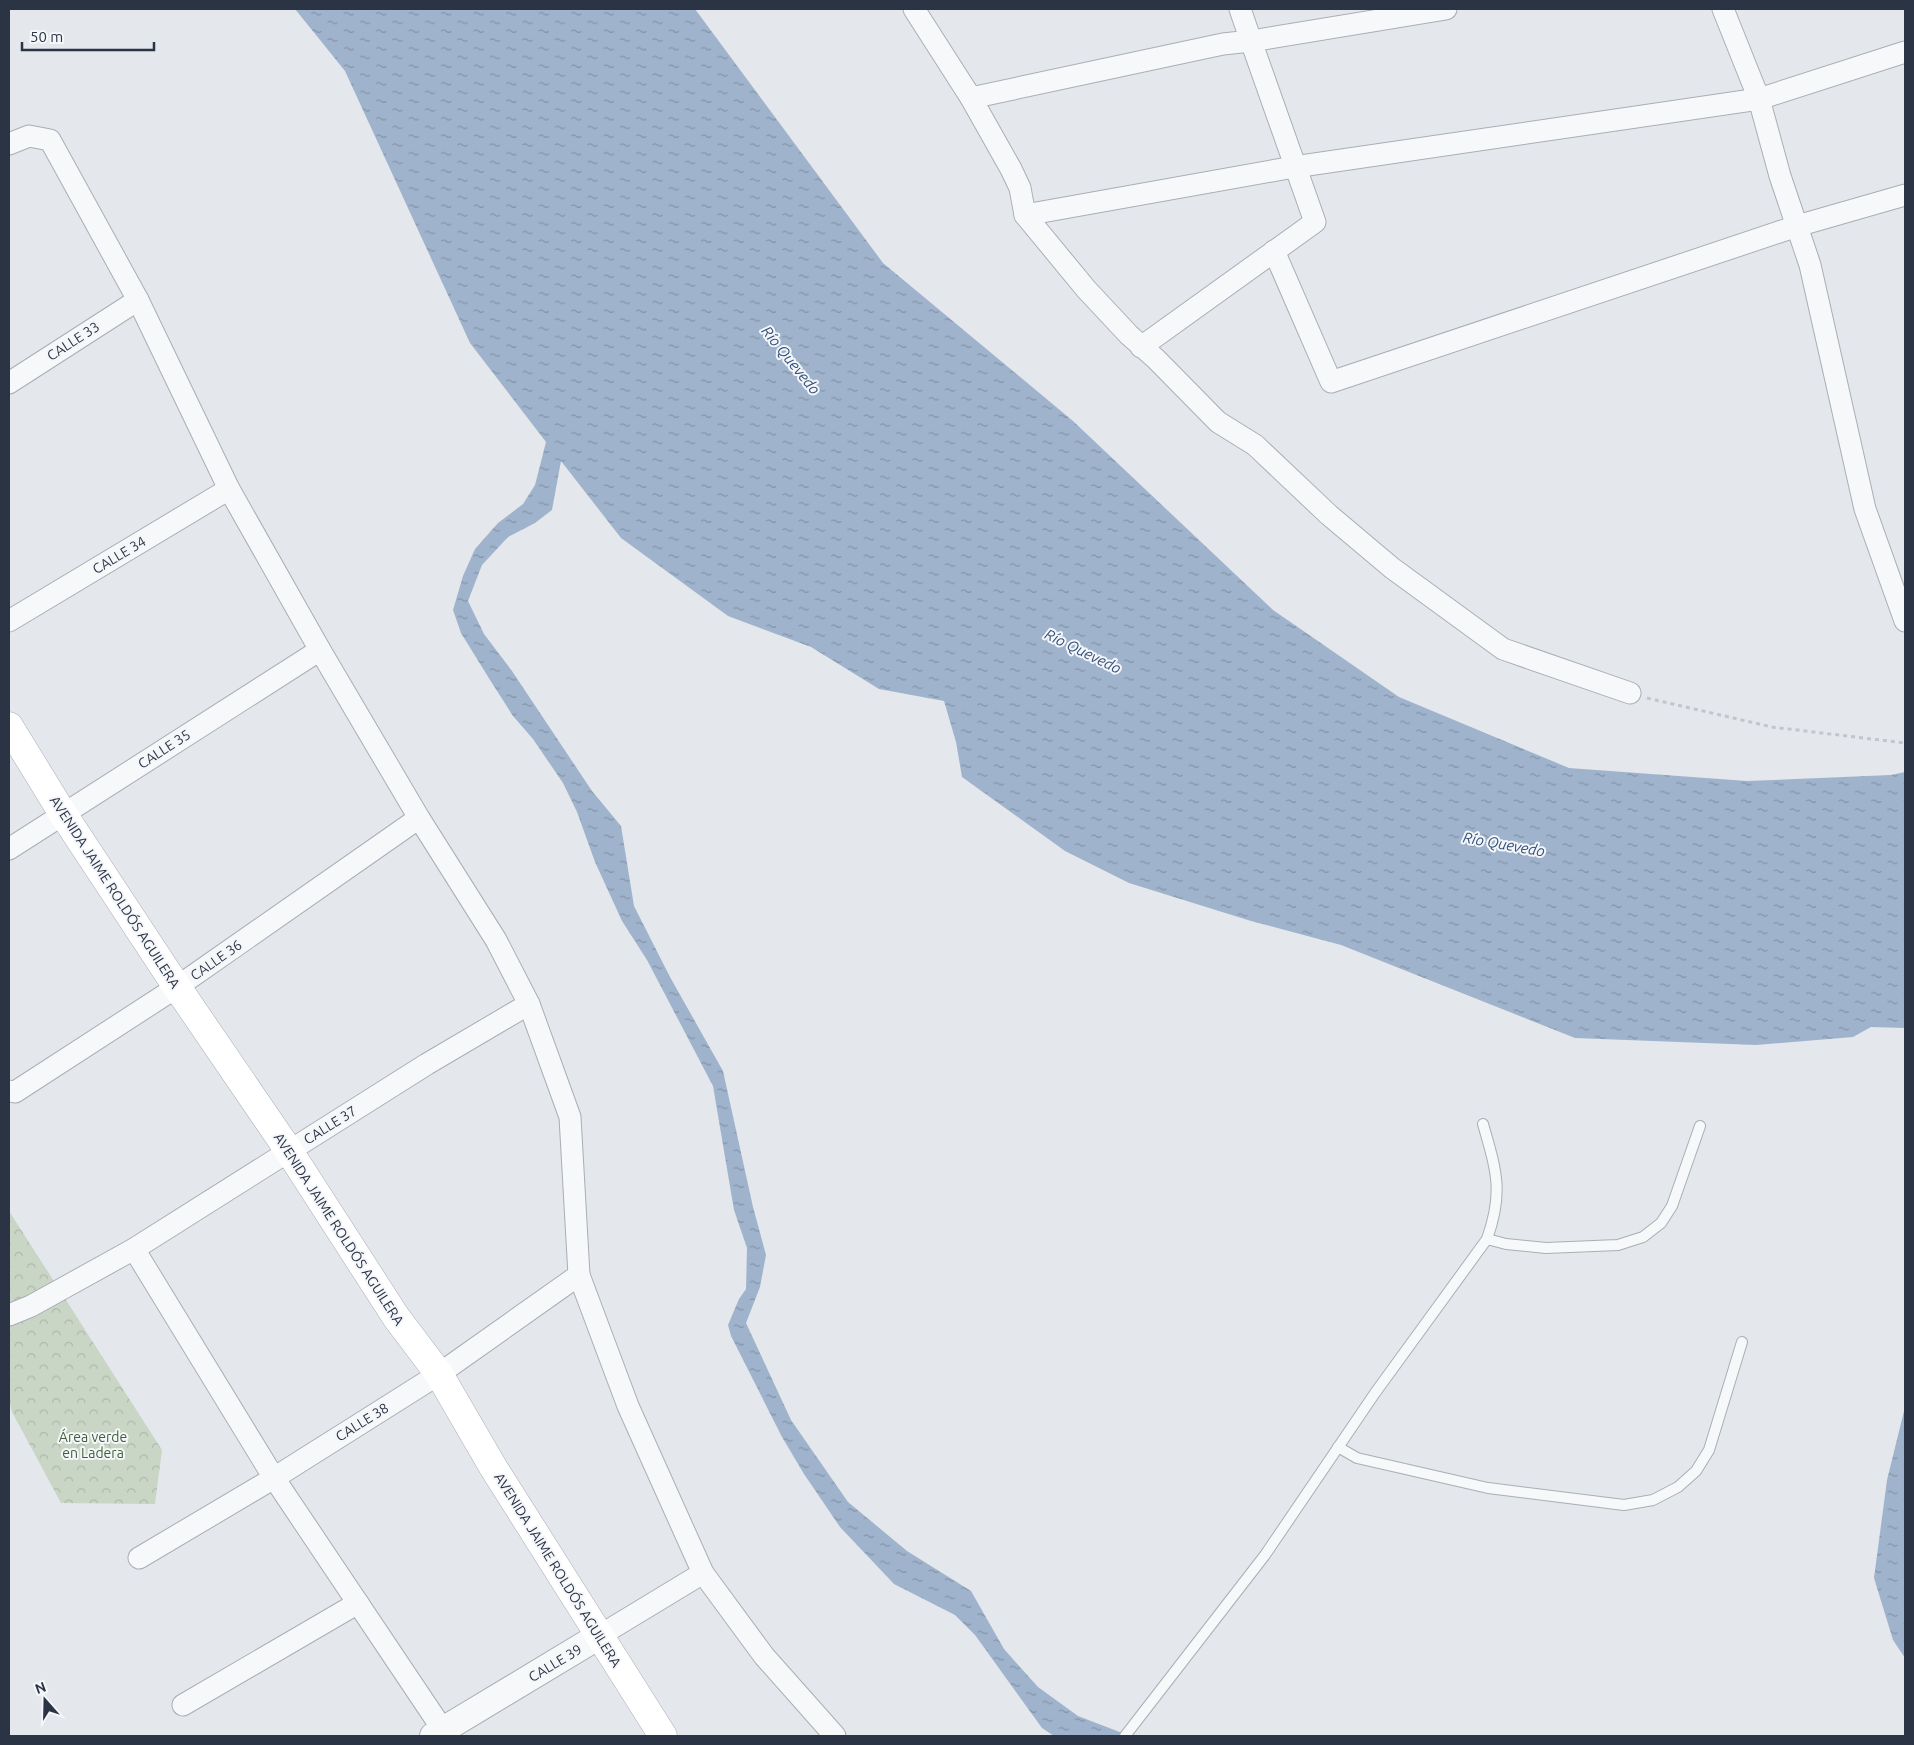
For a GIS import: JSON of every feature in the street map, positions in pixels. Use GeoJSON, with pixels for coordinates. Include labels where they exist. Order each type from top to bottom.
{"type":"FeatureCollection","features":[{"type":"Feature","properties":{"kind":"main road","name":"AVENIDA JAIME ROLDÓS AGUILERA"},"geometry":{"type":"LineString","coordinates":[[9,726],[63,814],[177,987],[289,1151],[396,1317],[439,1374],[493,1467],[663,1736]]}},
{"type":"Feature","properties":{"kind":"street"},"geometry":{"type":"LineString","coordinates":[[914,9],[971,98],[1011,169],[1020,188],[1025,215],[1086,289],[1129,335],[1156,359],[1218,422],[1255,445],[1329,516],[1392,568],[1503,649],[1630,694]]}},
{"type":"Feature","properties":{"kind":"street"},"geometry":{"type":"LineString","coordinates":[[1141,346],[1315,222],[1294,167],[1240,9]]}},
{"type":"Feature","properties":{"kind":"street"},"geometry":{"type":"LineString","coordinates":[[971,98],[1223,44],[1446,9]]}},
{"type":"Feature","properties":{"kind":"street"},"geometry":{"type":"LineString","coordinates":[[1723,9],[1759,99],[1780,176],[1810,265],[1865,509],[1905,621]]}},
{"type":"Feature","properties":{"kind":"street"},"geometry":{"type":"LineString","coordinates":[[1025,215],[1294,167],[1759,99],[1905,52]]}},
{"type":"Feature","properties":{"kind":"street"},"geometry":{"type":"LineString","coordinates":[[9,144],[28,136],[50,140],[138,300],[229,489],[320,650],[419,818],[496,940],[529,1004],[570,1117],[579,1275],[628,1406],[703,1573],[764,1656],[835,1736]]}},
{"type":"Feature","properties":{"kind":"street"},"geometry":{"type":"LineString","coordinates":[[1274,251],[1332,382],[1797,226],[1905,195]]}},
{"type":"Feature","properties":{"kind":"street","name":"CALLE 33"},"geometry":{"type":"LineString","coordinates":[[9,383],[138,300]]}},
{"type":"Feature","properties":{"kind":"street","name":"CALLE 34"},"geometry":{"type":"LineString","coordinates":[[9,621],[229,489]]}},
{"type":"Feature","properties":{"kind":"street","name":"CALLE 35"},"geometry":{"type":"LineString","coordinates":[[9,849],[320,650]]}},
{"type":"Feature","properties":{"kind":"street","name":"CALLE 36"},"geometry":{"type":"LineString","coordinates":[[9,1091],[15,1092],[177,987],[419,818]]}},
{"type":"Feature","properties":{"kind":"street","name":"CALLE 37"},"geometry":{"type":"LineString","coordinates":[[9,1315],[31,1306],[134,1249],[289,1151],[529,1004]]}},
{"type":"Feature","properties":{"kind":"street"},"geometry":{"type":"LineString","coordinates":[[134,1249],[274,1478],[358,1603],[441,1734]]}},
{"type":"Feature","properties":{"kind":"street","name":"CALLE 38"},"geometry":{"type":"LineString","coordinates":[[139,1558],[274,1478],[439,1374],[579,1275]]}},
{"type":"Feature","properties":{"kind":"street","name":"CALLE 39"},"geometry":{"type":"LineString","coordinates":[[441,1734],[703,1573]]}},
{"type":"Feature","properties":{"kind":"street"},"geometry":{"type":"LineString","coordinates":[[182,1705],[358,1603]]}},
{"type":"Feature","properties":{"kind":"lane"},"geometry":{"type":"LineString","coordinates":[[1125,1736],[1265,1556],[1375,1393],[1488,1239],[1495,1216],[1497,1189],[1494,1162],[1483,1124]]}},
{"type":"Feature","properties":{"kind":"lane"},"geometry":{"type":"LineString","coordinates":[[1488,1239],[1506,1244],[1546,1248],[1618,1245],[1643,1237],[1661,1223],[1672,1206],[1700,1126]]}},
{"type":"Feature","properties":{"kind":"lane"},"geometry":{"type":"LineString","coordinates":[[1338,1447],[1357,1458],[1488,1488],[1624,1505],[1653,1500],[1678,1487],[1692,1475],[1703,1461],[1742,1342]]}},
{"type":"Feature","properties":{"kind":"path"},"geometry":{"type":"LineString","coordinates":[[1630,694],[1772,727],[1905,743]]}},
{"type":"Feature","properties":{"kind":"green space","name":"Área verde en Ladera"},"geometry":{"type":"Polygon","coordinates":[[[9,1211],[162,1450],[155,1504],[61,1503],[12,1412],[9,1400],[9,1211]]]}},
{"type":"Feature","properties":{"kind":"water","name":"Río Quevedo"},"geometry":{"type":"Polygon","coordinates":[[[295,9],[695,9],[883,263],[1073,421],[1273,610],[1399,697],[1569,768],[1747,781],[1891,775],[1905,772],[1905,1028],[1871,1027],[1853,1037],[1756,1045],[1575,1038],[1341,945],[1251,921],[1129,883],[1065,851],[962,777],[956,742],[944,701],[879,689],[811,647],[728,616],[621,538],[561,461],[552,510],[535,523],[508,537],[482,565],[468,601],[484,634],[512,671],[592,791],[621,826],[634,906],[670,977],[723,1071],[753,1207],[766,1255],[760,1287],[746,1323],[791,1420],[848,1502],[907,1551],[971,1591],[1004,1649],[1038,1687],[1078,1716],[1130,1736],[1054,1736],[1042,1728],[975,1635],[955,1615],[894,1584],[840,1527],[804,1474],[782,1437],[731,1336],[728,1325],[739,1299],[746,1289],[747,1248],[734,1210],[713,1086],[647,960],[622,921],[595,862],[577,812],[563,783],[533,739],[513,716],[490,680],[461,633],[453,610],[463,576],[475,549],[498,523],[523,504],[535,485],[546,442],[470,343],[345,71],[295,9]]]}},
{"type":"Feature","properties":{"kind":"water"},"geometry":{"type":"Polygon","coordinates":[[[1905,1407],[1905,1658],[1893,1640],[1874,1578],[1887,1480],[1905,1407]]]}}]}
